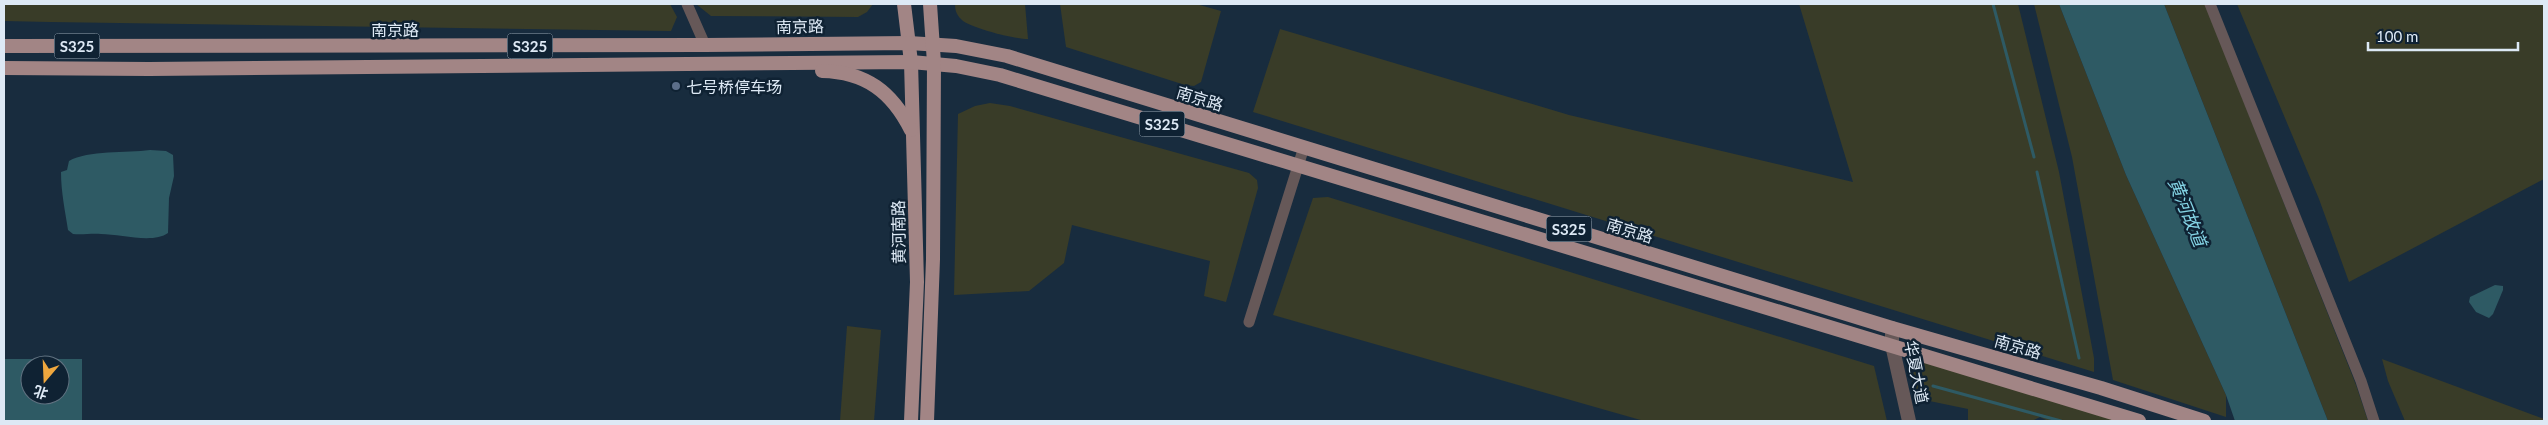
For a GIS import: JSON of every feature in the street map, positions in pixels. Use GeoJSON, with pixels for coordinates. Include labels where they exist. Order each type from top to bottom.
{"type":"FeatureCollection","features":[{"type":"Feature","properties":{"kind":"main road","name":"黄河南路"},"geometry":{"type":"LineString","coordinates":[[904,4],[911,62],[917,282],[911,421]]}},
{"type":"Feature","properties":{"kind":"main road","name":"黄河南路"},"geometry":{"type":"LineString","coordinates":[[927,421],[933,259],[934,63],[930,4]]}},
{"type":"Feature","properties":{"kind":"main road","name":"南京路"},"geometry":{"type":"LineString","coordinates":[[4,46],[705,45],[909,42],[1007,56],[1892,328],[2101,388],[2204,421]]}},
{"type":"Feature","properties":{"kind":"main road","name":"南京路"},"geometry":{"type":"LineString","coordinates":[[4,68],[149,69],[934,63],[1000,75],[2139,421]]}},
{"type":"Feature","properties":{"kind":"main road"},"geometry":{"type":"LineString","coordinates":[[682,64],[697,70],[837,71],[854,76],[886,93],[900,108],[913,134]]}},
{"type":"Feature","properties":{"kind":"street"},"geometry":{"type":"LineString","coordinates":[[687,4],[705,45]]}},
{"type":"Feature","properties":{"kind":"street"},"geometry":{"type":"LineString","coordinates":[[2210,4],[2362,385],[2374,421]]}},
{"type":"Feature","properties":{"kind":"street"},"geometry":{"type":"LineString","coordinates":[[1249,322],[1304,147]]}},
{"type":"Feature","properties":{"kind":"street","name":"华夏大道"},"geometry":{"type":"LineString","coordinates":[[1892,328],[1892,345],[1909,421]]}},
{"type":"Feature","properties":{"kind":"shaded area"},"geometry":{"type":"Polygon","coordinates":[[[4,4],[670,4],[677,17],[671,31],[50,22],[4,21],[4,4]]]}},
{"type":"Feature","properties":{"kind":"shaded area"},"geometry":{"type":"Polygon","coordinates":[[[696,4],[873,4],[867,12],[858,17],[711,16],[696,4]]]}},
{"type":"Feature","properties":{"kind":"shaded area"},"geometry":{"type":"Polygon","coordinates":[[[955,4],[1025,4],[1028,39],[995,33],[969,24],[958,15],[955,4]]]}},
{"type":"Feature","properties":{"kind":"shaded area"},"geometry":{"type":"Polygon","coordinates":[[[1060,4],[1196,4],[1221,11],[1201,82],[1194,86],[1185,85],[1066,47],[1060,4]]]}},
{"type":"Feature","properties":{"kind":"shaded area"},"geometry":{"type":"Polygon","coordinates":[[[1799,4],[2018,4],[2059,172],[2094,358],[2094,372],[1253,112],[1280,29],[1569,115],[1853,182],[1799,4]]]}},
{"type":"Feature","properties":{"kind":"shaded area"},"geometry":{"type":"Polygon","coordinates":[[[2034,4],[2059,4],[2126,175],[2226,395],[2226,417],[2113,380],[2072,157],[2034,4]]]}},
{"type":"Feature","properties":{"kind":"shaded area"},"geometry":{"type":"Polygon","coordinates":[[[2164,4],[2205,4],[2356,385],[2368,421],[2328,421],[2164,4]]]}},
{"type":"Feature","properties":{"kind":"shaded area"},"geometry":{"type":"Polygon","coordinates":[[[2237,4],[2544,4],[2544,179],[2349,282],[2319,199],[2237,4]]]}},
{"type":"Feature","properties":{"kind":"shaded area"},"geometry":{"type":"Polygon","coordinates":[[[990,103],[1010,106],[1249,173],[1257,180],[1258,188],[1226,302],[1204,296],[1210,261],[1072,225],[1064,263],[1029,291],[954,295],[958,114],[975,106],[990,103]]]}},
{"type":"Feature","properties":{"kind":"shaded area"},"geometry":{"type":"Polygon","coordinates":[[[1328,197],[1874,366],[1887,421],[1644,421],[1273,315],[1313,198],[1328,197]]]}},
{"type":"Feature","properties":{"kind":"shaded area"},"geometry":{"type":"Polygon","coordinates":[[[847,326],[881,330],[874,421],[840,421],[847,326]]]}},
{"type":"Feature","properties":{"kind":"shaded area"},"geometry":{"type":"Polygon","coordinates":[[[2382,359],[2544,419],[2544,421],[2405,421],[2388,381],[2382,359]]]}},
{"type":"Feature","properties":{"kind":"shaded area"},"geometry":{"type":"Polygon","coordinates":[[[1926,361],[2125,421],[2048,421],[2040,417],[2032,421],[1968,421],[1968,409],[1915,398],[1912,381],[1914,372],[1920,364],[1926,361]]]}},
{"type":"Feature","properties":{"kind":"water","name":"黄河故道"},"geometry":{"type":"Polygon","coordinates":[[[2059,4],[2164,4],[2328,421],[2235,421],[2226,395],[2126,175],[2059,4]]]}},
{"type":"Feature","properties":{"kind":"water"},"geometry":{"type":"Polygon","coordinates":[[[166,151],[173,155],[174,176],[169,198],[168,233],[154,238],[145,238],[73,234],[68,230],[62,194],[61,172],[67,170],[69,161],[77,157],[97,153],[166,151]]]}},
{"type":"Feature","properties":{"kind":"water"},"geometry":{"type":"Polygon","coordinates":[[[2495,285],[2503,286],[2503,290],[2493,314],[2489,318],[2476,312],[2469,302],[2470,297],[2495,285]]]}},
{"type":"Feature","properties":{"kind":"water"},"geometry":{"type":"Polygon","coordinates":[[[4,359],[20,359],[20,405],[70,405],[70,359],[82,359],[82,421],[4,421],[4,359]]]}},
{"type":"Feature","properties":{"kind":"waterway"},"geometry":{"type":"LineString","coordinates":[[1993,4],[2034,157]]}},
{"type":"Feature","properties":{"kind":"waterway"},"geometry":{"type":"LineString","coordinates":[[2037,172],[2079,358]]}},
{"type":"Feature","properties":{"kind":"waterway"},"geometry":{"type":"LineString","coordinates":[[1933,386],[2061,421]]}},
{"type":"Feature","properties":{"kind":"place","name":"七号桥停车场"},"geometry":{"type":"Point","coordinates":[676,86]}}]}
